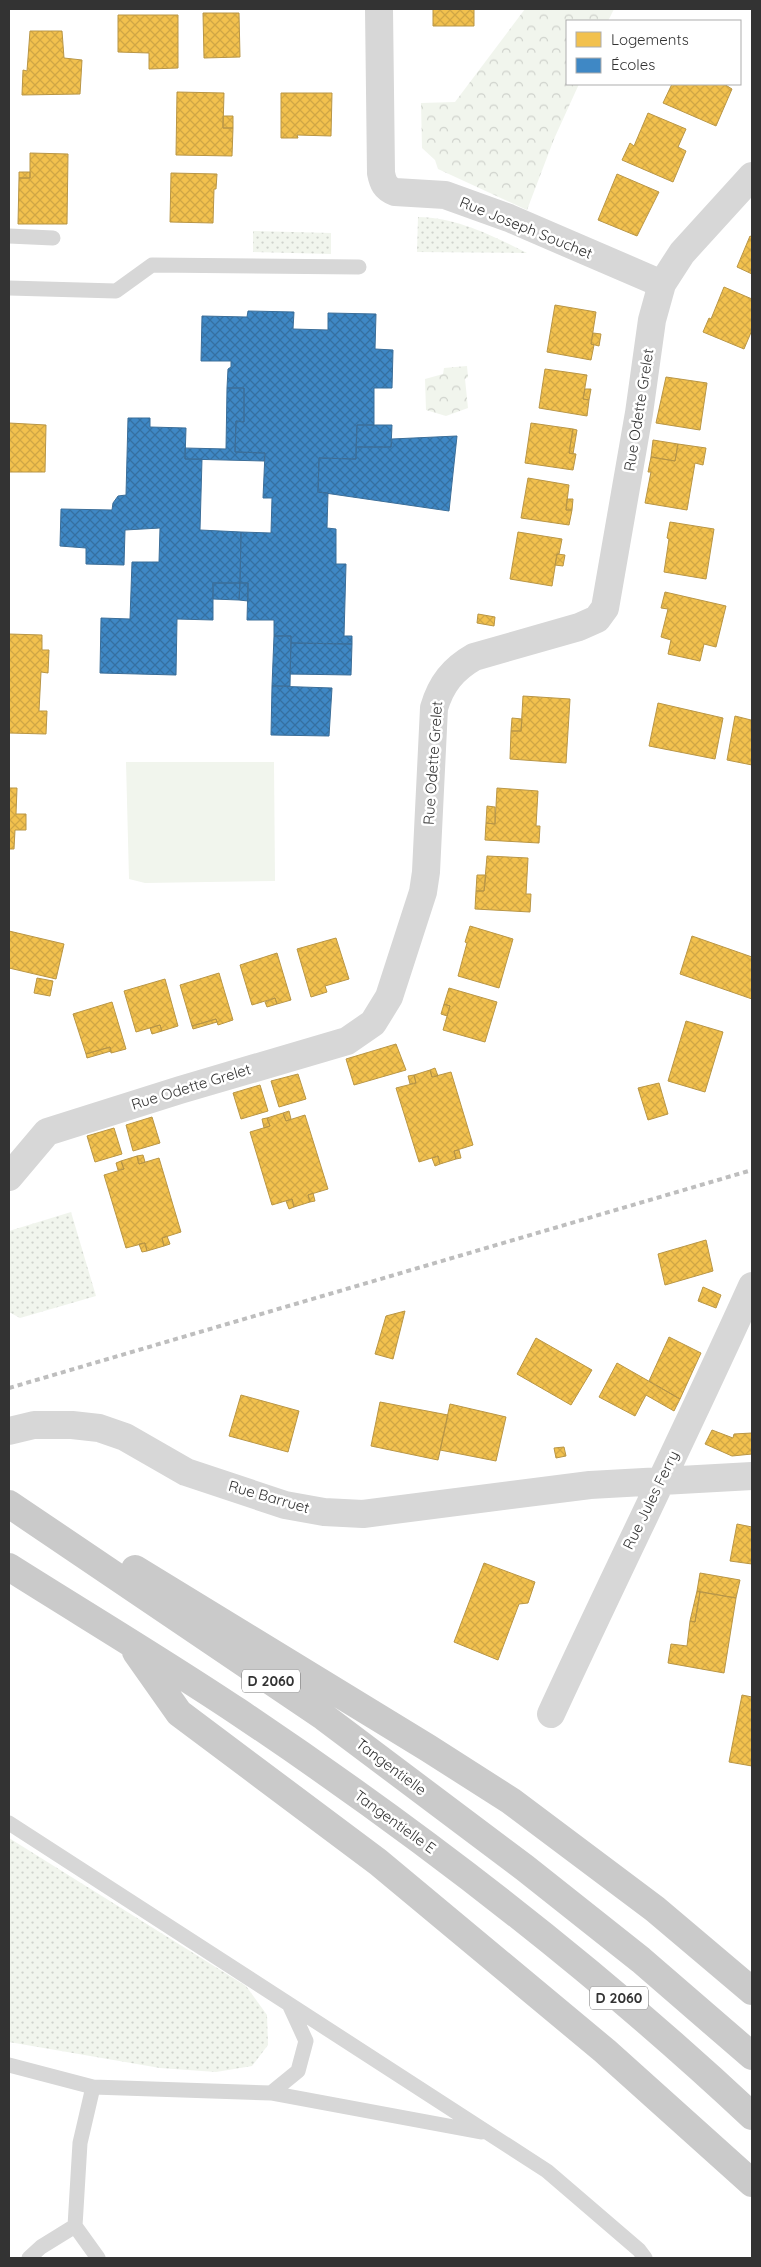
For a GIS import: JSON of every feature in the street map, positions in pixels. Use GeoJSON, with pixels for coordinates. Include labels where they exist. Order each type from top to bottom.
{"type":"FeatureCollection","features":[{"type":"Feature","properties":{"kind":"main road"},"geometry":{"type":"LineString","coordinates":[[9,1505],[143,1573],[511,1801],[655,1909],[752,1991]]}},
{"type":"Feature","properties":{"kind":"main road","name":"Tangentielle"},"geometry":{"type":"LineString","coordinates":[[9,1505],[340,1729],[533,1874],[641,1960],[752,2056]]}},
{"type":"Feature","properties":{"kind":"main road","name":"Tangentielle E"},"geometry":{"type":"LineString","coordinates":[[9,1567],[236,1710],[356,1793],[505,1903],[687,2055],[752,2116]]}},
{"type":"Feature","properties":{"kind":"main road"},"geometry":{"type":"LineString","coordinates":[[129,1642],[179,1713],[378,1862],[605,2050],[752,2183]]}},
{"type":"Feature","properties":{"kind":"street","name":"Rue Joseph Souchet"},"geometry":{"type":"LineString","coordinates":[[379,9],[381,173],[383,182],[388,189],[395,192],[445,196],[491,211],[662,284]]}},
{"type":"Feature","properties":{"kind":"street","name":"Rue Odette Grelet"},"geometry":{"type":"LineString","coordinates":[[9,1177],[47,1132],[172,1092],[347,1041],[373,1023],[389,997],[423,892],[426,872],[434,708],[439,689],[460,665],[474,657],[580,627],[597,619],[605,608],[640,413],[652,320],[662,284],[682,253],[752,176]]}},
{"type":"Feature","properties":{"kind":"street","name":"Rue Jules Ferry"},"geometry":{"type":"LineString","coordinates":[[551,1714],[660,1480],[692,1418],[752,1286]]}},
{"type":"Feature","properties":{"kind":"street","name":"Rue Barruet"},"geometry":{"type":"LineString","coordinates":[[9,1431],[34,1425],[72,1425],[99,1428],[125,1437],[186,1472],[285,1505],[324,1512],[363,1514],[590,1485],[752,1476]]}},
{"type":"Feature","properties":{"kind":"lane"},"geometry":{"type":"LineString","coordinates":[[9,236],[52,238]]}},
{"type":"Feature","properties":{"kind":"lane"},"geometry":{"type":"LineString","coordinates":[[9,288],[116,291],[152,265],[359,267]]}},
{"type":"Feature","properties":{"kind":"lane"},"geometry":{"type":"LineString","coordinates":[[9,1823],[547,2170],[639,2250],[645,2258]]}},
{"type":"Feature","properties":{"kind":"lane"},"geometry":{"type":"LineString","coordinates":[[272,2092],[298,2071],[306,2041],[289,2004]]}},
{"type":"Feature","properties":{"kind":"lane"},"geometry":{"type":"LineString","coordinates":[[9,2065],[93,2087],[272,2092],[490,2134]]}},
{"type":"Feature","properties":{"kind":"lane"},"geometry":{"type":"LineString","coordinates":[[93,2087],[80,2143],[75,2226],[98,2258]]}},
{"type":"Feature","properties":{"kind":"lane"},"geometry":{"type":"LineString","coordinates":[[29,2258],[41,2247],[75,2226]]}},
{"type":"Feature","properties":{"kind":"green space"},"geometry":{"type":"Polygon","coordinates":[[[525,9],[614,9],[608,20],[566,20],[566,85],[579,85],[554,139],[527,210],[438,169],[435,160],[422,148],[421,103],[455,102],[525,9]]]}},
{"type":"Feature","properties":{"kind":"green space"},"geometry":{"type":"Polygon","coordinates":[[[418,217],[461,224],[527,253],[417,252],[418,217]]]}},
{"type":"Feature","properties":{"kind":"green space"},"geometry":{"type":"Polygon","coordinates":[[[253,231],[331,233],[331,254],[253,252],[253,231]]]}},
{"type":"Feature","properties":{"kind":"green space"},"geometry":{"type":"Polygon","coordinates":[[[467,366],[468,377],[465,379],[468,408],[446,416],[426,410],[425,379],[443,374],[444,368],[467,366]]]}},
{"type":"Feature","properties":{"kind":"green space"},"geometry":{"type":"Polygon","coordinates":[[[126,762],[274,762],[275,881],[145,883],[129,879],[126,762]]]}},
{"type":"Feature","properties":{"kind":"green space"},"geometry":{"type":"Polygon","coordinates":[[[71,1212],[96,1296],[20,1318],[9,1312],[9,1231],[71,1212]]]}},
{"type":"Feature","properties":{"kind":"green space"},"geometry":{"type":"Polygon","coordinates":[[[9,1838],[246,1986],[267,2015],[268,2045],[252,2066],[216,2072],[160,2068],[9,2042],[9,1838]]]}},
{"type":"Feature","properties":{"kind":"building: Logements"},"geometry":{"type":"Polygon","coordinates":[[[433,9],[474,9],[474,26],[433,26],[433,9]]]}},
{"type":"Feature","properties":{"kind":"building: Logements"},"geometry":{"type":"Polygon","coordinates":[[[203,13],[239,13],[240,57],[204,58],[203,13]]]}},
{"type":"Feature","properties":{"kind":"building: Logements"},"geometry":{"type":"Polygon","coordinates":[[[118,15],[178,15],[178,68],[149,69],[149,53],[118,52],[118,15]]]}},
{"type":"Feature","properties":{"kind":"building: Logements"},"geometry":{"type":"Polygon","coordinates":[[[30,31],[62,31],[64,58],[82,60],[80,94],[22,95],[23,70],[27,71],[30,31]]]}},
{"type":"Feature","properties":{"kind":"building: Logements"},"geometry":{"type":"Polygon","coordinates":[[[672,85],[726,85],[732,89],[716,126],[663,103],[672,85]]]}},
{"type":"Feature","properties":{"kind":"building: Logements"},"geometry":{"type":"Polygon","coordinates":[[[177,92],[224,93],[223,128],[233,128],[232,156],[176,155],[177,92]]]}},
{"type":"Feature","properties":{"kind":"building: Logements"},"geometry":{"type":"Polygon","coordinates":[[[281,93],[332,93],[331,136],[297,135],[298,138],[281,138],[281,93]]]}},
{"type":"Feature","properties":{"kind":"building: Logements"},"geometry":{"type":"Polygon","coordinates":[[[648,113],[686,129],[678,147],[686,151],[673,182],[622,160],[630,143],[634,146],[648,113]]]}},
{"type":"Feature","properties":{"kind":"building: Logements"},"geometry":{"type":"Polygon","coordinates":[[[223,116],[233,116],[233,128],[223,128],[223,116]]]}},
{"type":"Feature","properties":{"kind":"building: Logements"},"geometry":{"type":"Polygon","coordinates":[[[30,153],[68,154],[67,224],[18,224],[19,178],[30,178],[30,153]]]}},
{"type":"Feature","properties":{"kind":"building: Logements"},"geometry":{"type":"Polygon","coordinates":[[[19,172],[30,172],[30,178],[19,178],[19,172]]]}},
{"type":"Feature","properties":{"kind":"building: Logements"},"geometry":{"type":"Polygon","coordinates":[[[171,173],[217,174],[216,189],[214,189],[213,223],[170,222],[171,173]]]}},
{"type":"Feature","properties":{"kind":"building: Logements"},"geometry":{"type":"Polygon","coordinates":[[[617,174],[659,192],[637,236],[598,220],[617,174]]]}},
{"type":"Feature","properties":{"kind":"building: Logements"},"geometry":{"type":"Polygon","coordinates":[[[750,236],[752,237],[752,274],[737,267],[750,236]]]}},
{"type":"Feature","properties":{"kind":"building: Logements"},"geometry":{"type":"Polygon","coordinates":[[[724,287],[752,299],[752,330],[744,349],[703,332],[709,318],[711,319],[724,287]]]}},
{"type":"Feature","properties":{"kind":"building: Logements"},"geometry":{"type":"Polygon","coordinates":[[[555,305],[596,312],[591,344],[594,345],[591,360],[547,352],[555,305]]]}},
{"type":"Feature","properties":{"kind":"building: Logements"},"geometry":{"type":"Polygon","coordinates":[[[593,333],[601,334],[599,346],[591,344],[593,333]]]}},
{"type":"Feature","properties":{"kind":"building: Logements"},"geometry":{"type":"Polygon","coordinates":[[[545,369],[587,375],[583,399],[589,400],[587,416],[539,408],[545,369]]]}},
{"type":"Feature","properties":{"kind":"building: Logements"},"geometry":{"type":"Polygon","coordinates":[[[666,377],[707,383],[700,430],[656,423],[666,377]]]}},
{"type":"Feature","properties":{"kind":"building: Logements"},"geometry":{"type":"Polygon","coordinates":[[[585,389],[591,389],[589,400],[583,399],[585,389]]]}},
{"type":"Feature","properties":{"kind":"building: Logements"},"geometry":{"type":"Polygon","coordinates":[[[9,423],[46,425],[45,472],[9,472],[9,423]]]}},
{"type":"Feature","properties":{"kind":"building: Logements"},"geometry":{"type":"Polygon","coordinates":[[[531,423],[573,429],[569,453],[576,454],[573,470],[525,463],[531,423]]]}},
{"type":"Feature","properties":{"kind":"building: Logements"},"geometry":{"type":"Polygon","coordinates":[[[573,429],[577,430],[573,454],[569,453],[573,429]]]}},
{"type":"Feature","properties":{"kind":"building: Logements"},"geometry":{"type":"Polygon","coordinates":[[[653,440],[678,444],[675,461],[651,457],[653,440]]]}},
{"type":"Feature","properties":{"kind":"building: Logements"},"geometry":{"type":"Polygon","coordinates":[[[678,444],[706,448],[703,465],[695,463],[687,510],[645,503],[651,472],[648,472],[651,457],[675,461],[678,444]]]}},
{"type":"Feature","properties":{"kind":"building: Logements"},"geometry":{"type":"Polygon","coordinates":[[[528,478],[569,485],[566,510],[572,510],[569,525],[521,518],[528,478]]]}},
{"type":"Feature","properties":{"kind":"building: Logements"},"geometry":{"type":"Polygon","coordinates":[[[567,499],[573,499],[572,510],[566,510],[567,499]]]}},
{"type":"Feature","properties":{"kind":"building: Logements"},"geometry":{"type":"Polygon","coordinates":[[[670,522],[714,529],[706,579],[664,572],[670,522]]]}},
{"type":"Feature","properties":{"kind":"building: Logements"},"geometry":{"type":"Polygon","coordinates":[[[518,532],[562,539],[559,554],[557,554],[552,586],[510,579],[518,532]]]}},
{"type":"Feature","properties":{"kind":"building: Logements"},"geometry":{"type":"Polygon","coordinates":[[[557,554],[565,555],[563,566],[555,565],[557,554]]]}},
{"type":"Feature","properties":{"kind":"building: Logements"},"geometry":{"type":"Polygon","coordinates":[[[665,592],[726,606],[716,647],[704,644],[700,661],[668,654],[671,640],[661,637],[668,609],[661,608],[665,592]]]}},
{"type":"Feature","properties":{"kind":"building: Logements"},"geometry":{"type":"Polygon","coordinates":[[[478,614],[495,617],[494,626],[477,623],[478,614]]]}},
{"type":"Feature","properties":{"kind":"building: Logements"},"geometry":{"type":"Polygon","coordinates":[[[9,634],[42,635],[42,650],[49,650],[48,673],[41,672],[39,711],[47,711],[46,734],[9,733],[9,634]]]}},
{"type":"Feature","properties":{"kind":"building: Logements"},"geometry":{"type":"Polygon","coordinates":[[[523,696],[570,699],[566,763],[510,759],[511,731],[521,731],[523,696]]]}},
{"type":"Feature","properties":{"kind":"building: Logements"},"geometry":{"type":"Polygon","coordinates":[[[658,703],[723,718],[715,759],[649,746],[658,703]]]}},
{"type":"Feature","properties":{"kind":"building: Logements"},"geometry":{"type":"Polygon","coordinates":[[[735,716],[751,720],[752,765],[727,760],[735,716]]]}},
{"type":"Feature","properties":{"kind":"building: Logements"},"geometry":{"type":"Polygon","coordinates":[[[512,718],[522,719],[521,731],[511,731],[512,718]]]}},
{"type":"Feature","properties":{"kind":"building: Logements"},"geometry":{"type":"Polygon","coordinates":[[[9,788],[17,788],[16,814],[26,814],[26,830],[15,830],[14,849],[9,849],[9,788]]]}},
{"type":"Feature","properties":{"kind":"building: Logements"},"geometry":{"type":"Polygon","coordinates":[[[497,788],[538,791],[536,826],[540,826],[539,843],[485,840],[486,823],[495,824],[497,788]]]}},
{"type":"Feature","properties":{"kind":"building: Logements"},"geometry":{"type":"Polygon","coordinates":[[[487,806],[495,807],[495,824],[486,823],[487,806]]]}},
{"type":"Feature","properties":{"kind":"building: Logements"},"geometry":{"type":"Polygon","coordinates":[[[487,856],[528,858],[526,894],[531,894],[530,912],[475,909],[476,891],[484,891],[487,856]]]}},
{"type":"Feature","properties":{"kind":"building: Logements"},"geometry":{"type":"Polygon","coordinates":[[[477,875],[486,875],[484,891],[476,891],[477,875]]]}},
{"type":"Feature","properties":{"kind":"building: Logements"},"geometry":{"type":"Polygon","coordinates":[[[470,926],[513,939],[499,988],[458,976],[470,926]]]}},
{"type":"Feature","properties":{"kind":"building: Logements"},"geometry":{"type":"Polygon","coordinates":[[[9,931],[64,944],[56,979],[9,968],[9,931]]]}},
{"type":"Feature","properties":{"kind":"building: Logements"},"geometry":{"type":"Polygon","coordinates":[[[692,936],[752,957],[752,999],[680,974],[692,936]]]}},
{"type":"Feature","properties":{"kind":"building: Logements"},"geometry":{"type":"Polygon","coordinates":[[[336,938],[349,979],[325,986],[327,992],[311,997],[297,949],[336,938]]]}},
{"type":"Feature","properties":{"kind":"building: Logements"},"geometry":{"type":"Polygon","coordinates":[[[277,953],[291,1000],[277,1004],[275,998],[252,1005],[240,965],[277,953]]]}},
{"type":"Feature","properties":{"kind":"building: Logements"},"geometry":{"type":"Polygon","coordinates":[[[219,973],[233,1020],[218,1025],[216,1019],[192,1026],[180,985],[219,973]]]}},
{"type":"Feature","properties":{"kind":"building: Logements"},"geometry":{"type":"Polygon","coordinates":[[[37,978],[53,981],[50,996],[34,993],[37,978]]]}},
{"type":"Feature","properties":{"kind":"building: Logements"},"geometry":{"type":"Polygon","coordinates":[[[165,979],[178,1026],[162,1031],[160,1025],[136,1032],[124,991],[165,979]]]}},
{"type":"Feature","properties":{"kind":"building: Logements"},"geometry":{"type":"Polygon","coordinates":[[[449,988],[497,1002],[485,1042],[443,1030],[450,1006],[444,1004],[449,988]]]}},
{"type":"Feature","properties":{"kind":"building: Logements"},"geometry":{"type":"Polygon","coordinates":[[[275,998],[277,1004],[267,1007],[265,1002],[275,998]]]}},
{"type":"Feature","properties":{"kind":"building: Logements"},"geometry":{"type":"Polygon","coordinates":[[[112,1002],[126,1049],[111,1053],[110,1047],[86,1054],[73,1014],[112,1002]]]}},
{"type":"Feature","properties":{"kind":"building: Logements"},"geometry":{"type":"Polygon","coordinates":[[[444,1004],[450,1006],[447,1016],[441,1014],[444,1004]]]}},
{"type":"Feature","properties":{"kind":"building: Logements"},"geometry":{"type":"Polygon","coordinates":[[[216,1019],[217,1022],[193,1029],[192,1026],[216,1019]]]}},
{"type":"Feature","properties":{"kind":"building: Logements"},"geometry":{"type":"Polygon","coordinates":[[[686,1021],[723,1032],[705,1092],[668,1081],[686,1021]]]}},
{"type":"Feature","properties":{"kind":"building: Logements"},"geometry":{"type":"Polygon","coordinates":[[[160,1025],[162,1031],[152,1034],[150,1028],[160,1025]]]}},
{"type":"Feature","properties":{"kind":"building: Logements"},"geometry":{"type":"Polygon","coordinates":[[[396,1044],[406,1070],[354,1085],[346,1059],[396,1044]]]}},
{"type":"Feature","properties":{"kind":"building: Logements"},"geometry":{"type":"Polygon","coordinates":[[[110,1047],[111,1051],[87,1058],[86,1054],[110,1047]]]}},
{"type":"Feature","properties":{"kind":"building: Logements"},"geometry":{"type":"Polygon","coordinates":[[[435,1068],[438,1076],[432,1077],[430,1070],[435,1068]]]}},
{"type":"Feature","properties":{"kind":"building: Logements"},"geometry":{"type":"Polygon","coordinates":[[[430,1070],[432,1077],[451,1072],[473,1145],[454,1151],[456,1159],[440,1164],[438,1156],[419,1162],[396,1088],[416,1083],[414,1075],[430,1070]]]}},
{"type":"Feature","properties":{"kind":"building: Logements"},"geometry":{"type":"Polygon","coordinates":[[[298,1074],[306,1099],[279,1107],[271,1081],[298,1074]]]}},
{"type":"Feature","properties":{"kind":"building: Logements"},"geometry":{"type":"Polygon","coordinates":[[[414,1075],[416,1083],[410,1084],[408,1076],[414,1075]]]}},
{"type":"Feature","properties":{"kind":"building: Logements"},"geometry":{"type":"Polygon","coordinates":[[[659,1083],[668,1114],[648,1120],[638,1088],[659,1083]]]}},
{"type":"Feature","properties":{"kind":"building: Logements"},"geometry":{"type":"Polygon","coordinates":[[[260,1085],[268,1111],[241,1119],[233,1093],[260,1085]]]}},
{"type":"Feature","properties":{"kind":"building: Logements"},"geometry":{"type":"Polygon","coordinates":[[[289,1111],[291,1119],[286,1121],[283,1113],[289,1111]]]}},
{"type":"Feature","properties":{"kind":"building: Logements"},"geometry":{"type":"Polygon","coordinates":[[[283,1113],[286,1121],[305,1115],[328,1189],[308,1195],[310,1202],[294,1207],[292,1199],[272,1205],[250,1132],[270,1126],[267,1118],[283,1113]]]}},
{"type":"Feature","properties":{"kind":"building: Logements"},"geometry":{"type":"Polygon","coordinates":[[[152,1117],[160,1143],[133,1151],[126,1125],[152,1117]]]}},
{"type":"Feature","properties":{"kind":"building: Logements"},"geometry":{"type":"Polygon","coordinates":[[[267,1118],[270,1126],[264,1128],[262,1119],[267,1118]]]}},
{"type":"Feature","properties":{"kind":"building: Logements"},"geometry":{"type":"Polygon","coordinates":[[[114,1128],[122,1154],[95,1162],[87,1136],[114,1128]]]}},
{"type":"Feature","properties":{"kind":"building: Logements"},"geometry":{"type":"Polygon","coordinates":[[[459,1150],[461,1158],[456,1159],[454,1151],[459,1150]]]}},
{"type":"Feature","properties":{"kind":"building: Logements"},"geometry":{"type":"Polygon","coordinates":[[[143,1155],[145,1162],[139,1164],[137,1156],[143,1155]]]}},
{"type":"Feature","properties":{"kind":"building: Logements"},"geometry":{"type":"Polygon","coordinates":[[[137,1156],[139,1164],[159,1158],[181,1232],[162,1238],[164,1246],[147,1251],[145,1243],[126,1248],[104,1175],[124,1169],[121,1161],[137,1156]]]}},
{"type":"Feature","properties":{"kind":"building: Logements"},"geometry":{"type":"Polygon","coordinates":[[[438,1156],[440,1164],[435,1166],[432,1158],[438,1156]]]}},
{"type":"Feature","properties":{"kind":"building: Logements"},"geometry":{"type":"Polygon","coordinates":[[[121,1161],[124,1169],[118,1170],[116,1163],[121,1161]]]}},
{"type":"Feature","properties":{"kind":"building: Logements"},"geometry":{"type":"Polygon","coordinates":[[[313,1193],[315,1201],[310,1202],[308,1195],[313,1193]]]}},
{"type":"Feature","properties":{"kind":"building: Logements"},"geometry":{"type":"Polygon","coordinates":[[[292,1199],[294,1207],[289,1209],[286,1201],[292,1199]]]}},
{"type":"Feature","properties":{"kind":"building: Logements"},"geometry":{"type":"Polygon","coordinates":[[[167,1236],[170,1244],[164,1246],[162,1238],[167,1236]]]}},
{"type":"Feature","properties":{"kind":"building: Logements"},"geometry":{"type":"Polygon","coordinates":[[[706,1240],[713,1271],[665,1285],[658,1254],[706,1240]]]}},
{"type":"Feature","properties":{"kind":"building: Logements"},"geometry":{"type":"Polygon","coordinates":[[[145,1243],[147,1251],[142,1252],[139,1244],[145,1243]]]}},
{"type":"Feature","properties":{"kind":"building: Logements"},"geometry":{"type":"Polygon","coordinates":[[[703,1287],[721,1295],[716,1308],[698,1301],[703,1287]]]}},
{"type":"Feature","properties":{"kind":"building: Logements"},"geometry":{"type":"Polygon","coordinates":[[[405,1311],[393,1359],[375,1354],[386,1316],[405,1311]]]}},
{"type":"Feature","properties":{"kind":"building: Logements"},"geometry":{"type":"Polygon","coordinates":[[[669,1337],[701,1353],[680,1399],[649,1381],[669,1337]]]}},
{"type":"Feature","properties":{"kind":"building: Logements"},"geometry":{"type":"Polygon","coordinates":[[[536,1338],[592,1370],[571,1405],[517,1374],[536,1338]]]}},
{"type":"Feature","properties":{"kind":"building: Logements"},"geometry":{"type":"Polygon","coordinates":[[[617,1363],[680,1399],[674,1411],[646,1395],[635,1416],[599,1397],[617,1363]]]}},
{"type":"Feature","properties":{"kind":"building: Logements"},"geometry":{"type":"Polygon","coordinates":[[[241,1395],[299,1411],[288,1452],[229,1436],[241,1395]]]}},
{"type":"Feature","properties":{"kind":"building: Logements"},"geometry":{"type":"Polygon","coordinates":[[[380,1402],[448,1415],[438,1460],[371,1446],[380,1402]]]}},
{"type":"Feature","properties":{"kind":"building: Logements"},"geometry":{"type":"Polygon","coordinates":[[[450,1404],[506,1417],[496,1461],[440,1450],[450,1404]]]}},
{"type":"Feature","properties":{"kind":"building: Logements"},"geometry":{"type":"Polygon","coordinates":[[[712,1430],[733,1438],[734,1434],[752,1433],[752,1454],[732,1456],[705,1444],[712,1430]]]}},
{"type":"Feature","properties":{"kind":"building: Logements"},"geometry":{"type":"Polygon","coordinates":[[[564,1447],[566,1456],[556,1458],[554,1448],[564,1447]]]}},
{"type":"Feature","properties":{"kind":"building: Logements"},"geometry":{"type":"Polygon","coordinates":[[[737,1524],[752,1527],[752,1564],[730,1561],[737,1524]]]}},
{"type":"Feature","properties":{"kind":"building: Logements"},"geometry":{"type":"Polygon","coordinates":[[[484,1563],[535,1582],[528,1603],[519,1604],[498,1660],[454,1642],[484,1563]]]}},
{"type":"Feature","properties":{"kind":"building: Logements"},"geometry":{"type":"Polygon","coordinates":[[[700,1573],[740,1580],[736,1598],[697,1591],[700,1573]]]}},
{"type":"Feature","properties":{"kind":"building: Logements"},"geometry":{"type":"Polygon","coordinates":[[[697,1591],[700,1592],[695,1622],[690,1621],[697,1591]]]}},
{"type":"Feature","properties":{"kind":"building: Logements"},"geometry":{"type":"Polygon","coordinates":[[[700,1592],[736,1598],[724,1673],[668,1663],[671,1644],[687,1646],[690,1621],[695,1622],[700,1592]]]}},
{"type":"Feature","properties":{"kind":"building: Logements"},"geometry":{"type":"Polygon","coordinates":[[[742,1695],[752,1697],[752,1766],[729,1762],[742,1695]]]}},
{"type":"Feature","properties":{"kind":"building: Écoles"},"geometry":{"type":"Polygon","coordinates":[[[248,311],[294,312],[293,329],[328,330],[328,313],[376,314],[375,349],[393,350],[392,388],[374,388],[374,425],[357,425],[356,459],[319,458],[318,492],[328,493],[327,528],[336,529],[336,564],[346,564],[344,636],[352,636],[352,644],[291,643],[291,636],[274,636],[274,620],[247,620],[248,583],[240,583],[241,532],[271,533],[272,498],[263,498],[265,453],[235,452],[236,421],[244,422],[244,388],[227,388],[228,369],[231,367],[231,361],[201,361],[202,316],[247,317],[248,311]]]}},
{"type":"Feature","properties":{"kind":"building: Écoles"},"geometry":{"type":"Polygon","coordinates":[[[227,388],[244,388],[244,422],[236,421],[235,452],[265,453],[264,461],[185,459],[185,448],[226,449],[227,388]]]}},
{"type":"Feature","properties":{"kind":"building: Écoles"},"geometry":{"type":"Polygon","coordinates":[[[128,418],[150,418],[150,427],[186,428],[185,459],[202,459],[200,530],[241,532],[240,583],[213,583],[213,620],[177,619],[176,675],[100,673],[101,618],[130,619],[132,562],[159,562],[160,528],[125,530],[124,565],[86,564],[86,548],[60,546],[61,509],[112,510],[113,503],[118,496],[126,495],[128,418]]]}},
{"type":"Feature","properties":{"kind":"building: Écoles"},"geometry":{"type":"Polygon","coordinates":[[[357,425],[392,425],[391,447],[356,447],[357,425]]]}},
{"type":"Feature","properties":{"kind":"building: Écoles"},"geometry":{"type":"Polygon","coordinates":[[[457,436],[449,511],[318,492],[319,458],[356,459],[356,447],[391,447],[392,439],[457,436]]]}},
{"type":"Feature","properties":{"kind":"building: Écoles"},"geometry":{"type":"Polygon","coordinates":[[[213,583],[240,583],[239,600],[213,599],[213,583]]]}},
{"type":"Feature","properties":{"kind":"building: Écoles"},"geometry":{"type":"Polygon","coordinates":[[[240,583],[248,583],[248,601],[239,600],[240,583]]]}},
{"type":"Feature","properties":{"kind":"building: Écoles"},"geometry":{"type":"Polygon","coordinates":[[[274,636],[291,636],[290,686],[272,686],[274,636]]]}},
{"type":"Feature","properties":{"kind":"building: Écoles"},"geometry":{"type":"Polygon","coordinates":[[[291,643],[352,644],[351,675],[290,674],[291,643]]]}},
{"type":"Feature","properties":{"kind":"building: Écoles"},"geometry":{"type":"Polygon","coordinates":[[[272,686],[332,688],[329,736],[271,735],[272,686]]]}},
{"type":"Feature","properties":{"kind":"railway"},"geometry":{"type":"LineString","coordinates":[[9,1388],[752,1170]]}}]}
